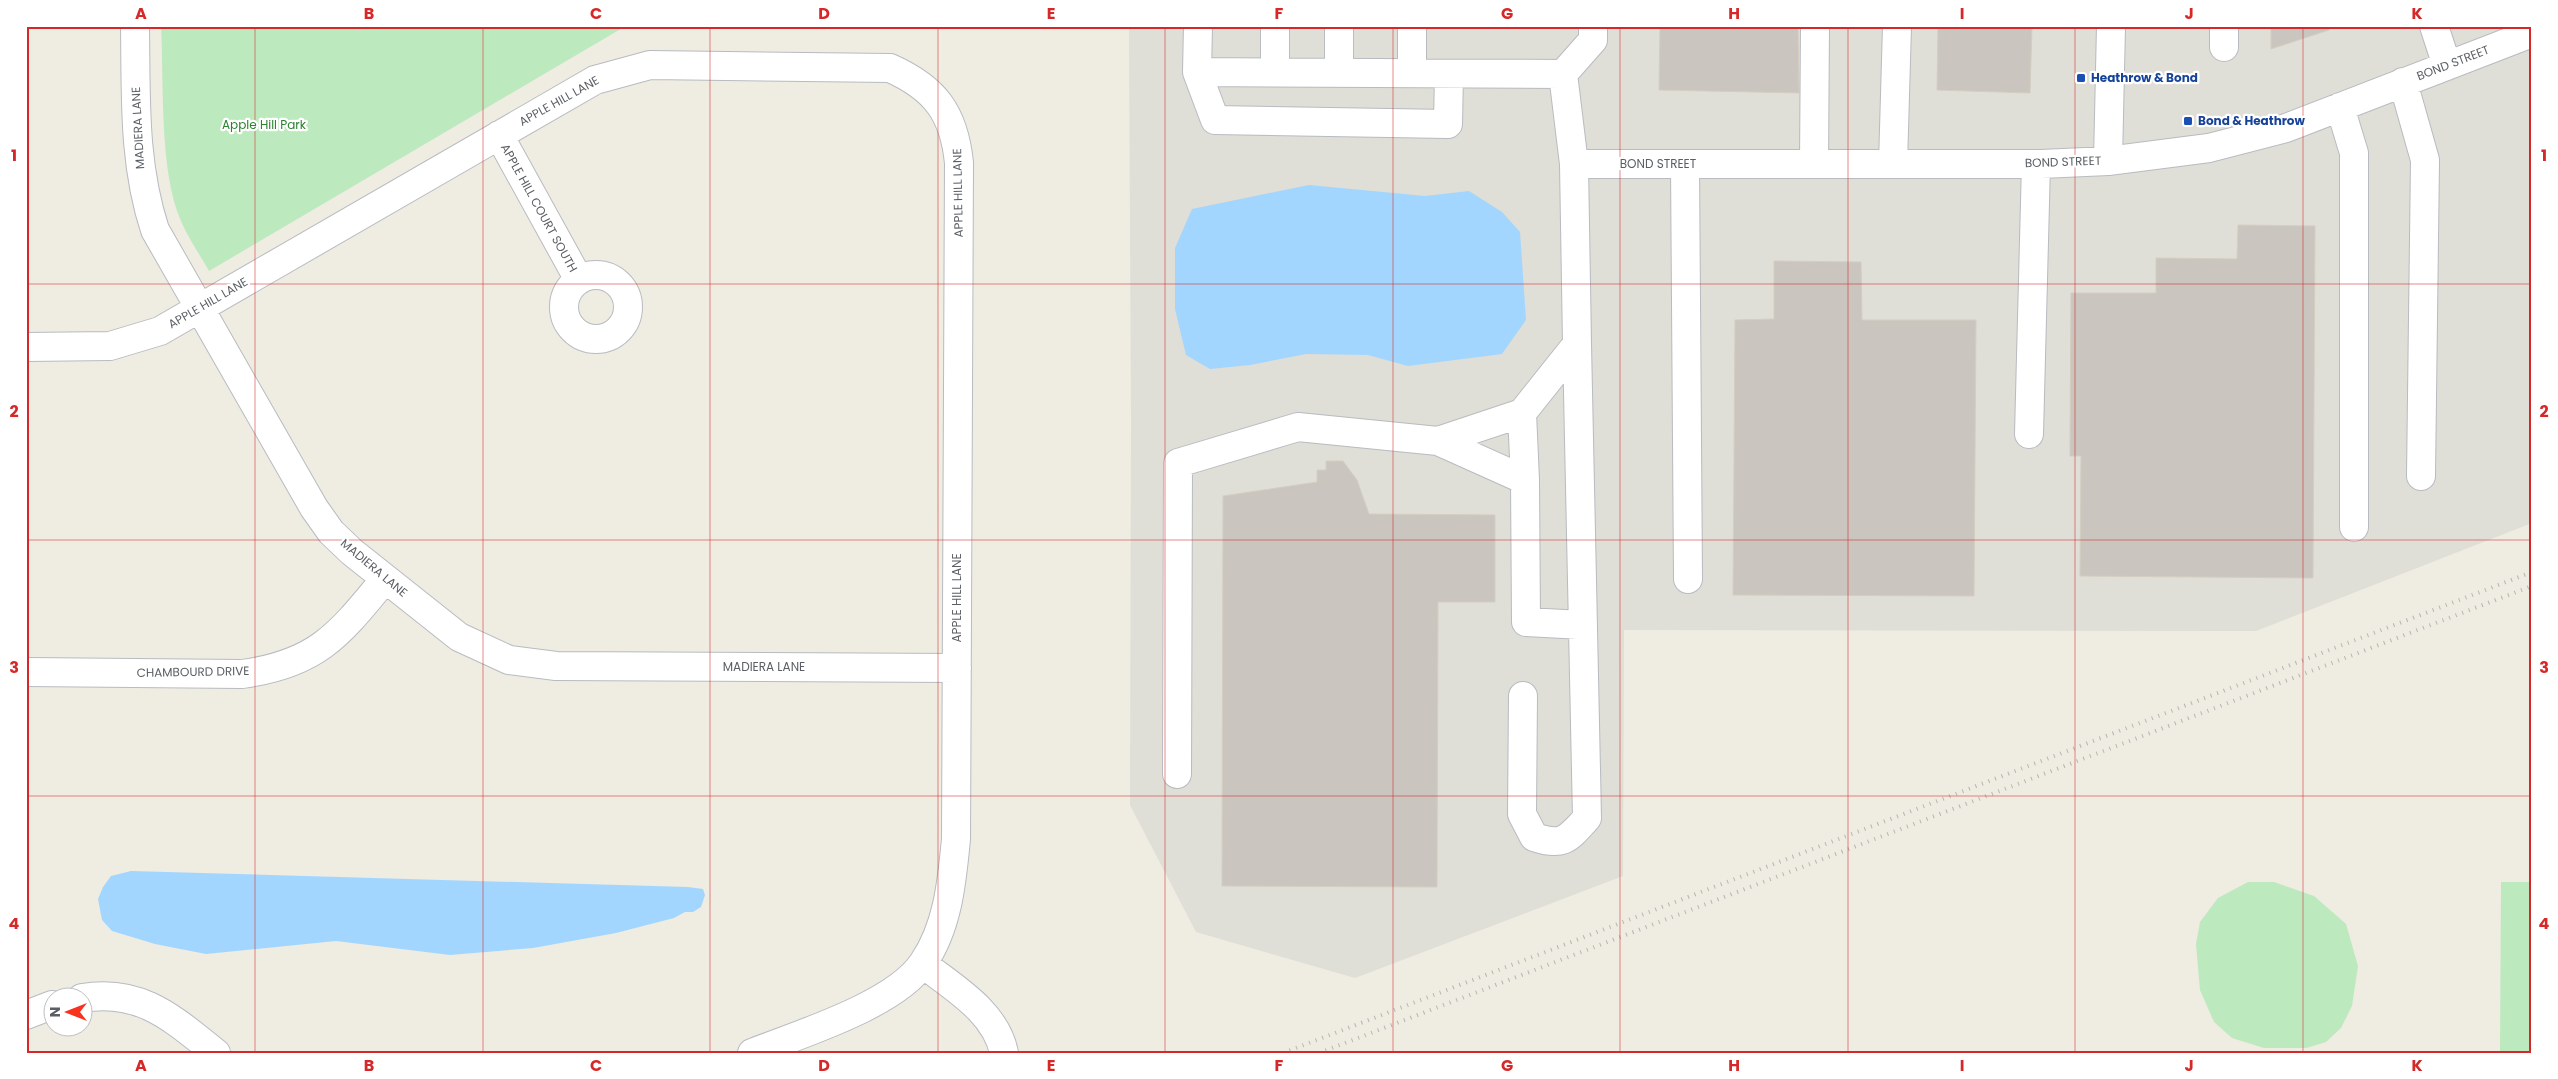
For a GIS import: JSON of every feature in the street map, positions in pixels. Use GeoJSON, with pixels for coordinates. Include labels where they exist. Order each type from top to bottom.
{"type":"FeatureCollection","features":[{"type":"Feature","properties":{"kind":"street","name":"MADIERA LANE"},"geometry":{"type":"LineString","coordinates":[[135,26],[138,159],[146,203],[155,230],[198,309],[314,508],[332,532],[352,552],[459,637],[509,660],[556,666],[956,668]]}},
{"type":"Feature","properties":{"kind":"street"},"geometry":{"type":"LineString","coordinates":[[1198,26],[1197,72],[1215,120],[1448,124],[1449,74]]}},
{"type":"Feature","properties":{"kind":"street"},"geometry":{"type":"LineString","coordinates":[[1275,26],[1275,72]]}},
{"type":"Feature","properties":{"kind":"street"},"geometry":{"type":"LineString","coordinates":[[1339,26],[1339,73]]}},
{"type":"Feature","properties":{"kind":"street"},"geometry":{"type":"LineString","coordinates":[[1412,26],[1412,73]]}},
{"type":"Feature","properties":{"kind":"street"},"geometry":{"type":"LineString","coordinates":[[1523,696],[1522,814],[1534,837],[1552,843],[1569,838],[1587,818],[1574,164],[1563,74],[1593,40],[1594,26]]}},
{"type":"Feature","properties":{"kind":"street"},"geometry":{"type":"LineString","coordinates":[[1814,164],[1815,26]]}},
{"type":"Feature","properties":{"kind":"street"},"geometry":{"type":"LineString","coordinates":[[1894,164],[1896,26]]}},
{"type":"Feature","properties":{"kind":"street"},"geometry":{"type":"LineString","coordinates":[[2108,161],[2111,26]]}},
{"type":"Feature","properties":{"kind":"street"},"geometry":{"type":"LineString","coordinates":[[2434,26],[2446,66]]}},
{"type":"Feature","properties":{"kind":"street","name":"BOND STREET"},"geometry":{"type":"LineString","coordinates":[[1574,164],[2036,164],[2108,161],[2208,148],[2286,128],[2446,66],[2501,35],[2532,33]]}},
{"type":"Feature","properties":{"kind":"street","name":"APPLE HILL LANE"},"geometry":{"type":"LineString","coordinates":[[26,348],[110,346],[160,331],[595,80],[650,65],[890,68],[912,77],[934,94],[945,110],[957,141],[959,163],[956,839],[951,894],[934,943],[922,964],[904,983],[856,1012],[752,1053]]}},
{"type":"Feature","properties":{"kind":"street"},"geometry":{"type":"LineString","coordinates":[[1197,72],[1563,74]]}},
{"type":"Feature","properties":{"kind":"street"},"geometry":{"type":"LineString","coordinates":[[2403,82],[2425,160],[2421,476]]}},
{"type":"Feature","properties":{"kind":"street"},"geometry":{"type":"LineString","coordinates":[[2340,107],[2354,153],[2354,527]]}},
{"type":"Feature","properties":{"kind":"street","name":"APPLE HILL COURT SOUTH"},"geometry":{"type":"LineString","coordinates":[[498,135],[579,280]]}},
{"type":"Feature","properties":{"kind":"street"},"geometry":{"type":"LineString","coordinates":[[1686,164],[1688,580]]}},
{"type":"Feature","properties":{"kind":"street"},"geometry":{"type":"LineString","coordinates":[[2029,434],[2036,164]]}},
{"type":"Feature","properties":{"kind":"street"},"geometry":{"type":"LineString","coordinates":[[1438,441],[1522,413],[1577,344]]}},
{"type":"Feature","properties":{"kind":"street"},"geometry":{"type":"LineString","coordinates":[[1522,413],[1525,480],[1526,622],[1583,625]]}},
{"type":"Feature","properties":{"kind":"street"},"geometry":{"type":"LineString","coordinates":[[1177,774],[1178,463],[1298,427],[1438,441],[1525,480]]}},
{"type":"Feature","properties":{"kind":"street","name":"CHAMBOURD DRIVE"},"geometry":{"type":"LineString","coordinates":[[26,672],[242,674],[270,670],[293,663],[314,652],[347,626],[385,579]]}},
{"type":"Feature","properties":{"kind":"street"},"geometry":{"type":"LineString","coordinates":[[922,964],[976,1004],[1002,1041],[1004,1053]]}},
{"type":"Feature","properties":{"kind":"street"},"geometry":{"type":"LineString","coordinates":[[92,997],[103,995],[138,1000],[167,1014],[216,1053]]}},
{"type":"Feature","properties":{"kind":"street"},"geometry":{"type":"LineString","coordinates":[[26,1015],[42,1009]]}},
{"type":"Feature","properties":{"kind":"shaded area"},"geometry":{"type":"Polygon","coordinates":[[[1129,26],[2532,26],[2532,523],[2256,631],[1624,630],[1623,876],[1355,978],[1196,932],[1130,805],[1129,26]]]}},
{"type":"Feature","properties":{"kind":"green space","name":"Apple Hill Park"},"geometry":{"type":"Polygon","coordinates":[[[161,26],[624,27],[209,271],[181,221],[169,178],[164,126],[161,26]]]}},
{"type":"Feature","properties":{"kind":"green space"},"geometry":{"type":"Polygon","coordinates":[[[2248,882],[2274,882],[2314,896],[2346,924],[2358,966],[2352,1006],[2341,1028],[2326,1042],[2306,1048],[2264,1048],[2232,1038],[2214,1022],[2200,990],[2196,944],[2200,922],[2218,898],[2248,882]]]}},
{"type":"Feature","properties":{"kind":"green space"},"geometry":{"type":"Polygon","coordinates":[[[2501,882],[2532,882],[2532,1053],[2500,1053],[2501,882]]]}},
{"type":"Feature","properties":{"kind":"water"},"geometry":{"type":"Polygon","coordinates":[[[1309,185],[1425,196],[1469,191],[1502,212],[1520,232],[1526,320],[1502,354],[1408,366],[1368,355],[1306,354],[1250,365],[1210,369],[1186,355],[1175,309],[1175,248],[1192,209],[1309,185]]]}},
{"type":"Feature","properties":{"kind":"water"},"geometry":{"type":"Polygon","coordinates":[[[131,871],[688,887],[703,889],[705,895],[701,907],[693,912],[685,912],[674,918],[616,933],[533,948],[450,955],[336,941],[206,954],[155,944],[112,931],[102,920],[98,899],[103,887],[111,876],[131,871]]]}},
{"type":"Feature","properties":{"kind":"building"},"geometry":{"type":"Polygon","coordinates":[[[1660,26],[1798,26],[1799,93],[1659,90],[1660,26]]]}},
{"type":"Feature","properties":{"kind":"building"},"geometry":{"type":"Polygon","coordinates":[[[1938,26],[2032,26],[2030,93],[1937,90],[1938,26]]]}},
{"type":"Feature","properties":{"kind":"building"},"geometry":{"type":"Polygon","coordinates":[[[2271,26],[2328,26],[2329,30],[2271,49],[2271,26]]]}},
{"type":"Feature","properties":{"kind":"building"},"geometry":{"type":"Polygon","coordinates":[[[2238,225],[2315,226],[2313,578],[2080,576],[2081,456],[2070,456],[2071,293],[2156,293],[2156,258],[2237,259],[2238,225]]]}},
{"type":"Feature","properties":{"kind":"building"},"geometry":{"type":"Polygon","coordinates":[[[1774,261],[1861,262],[1862,320],[1976,320],[1974,596],[1733,595],[1735,320],[1774,319],[1774,261]]]}},
{"type":"Feature","properties":{"kind":"building"},"geometry":{"type":"Polygon","coordinates":[[[1326,461],[1343,461],[1357,480],[1369,514],[1495,515],[1495,602],[1438,602],[1437,887],[1222,886],[1223,496],[1317,482],[1317,470],[1326,470],[1326,461]]]}},
{"type":"Feature","properties":{"kind":"railway"},"geometry":{"type":"LineString","coordinates":[[1283,1053],[2532,572]]}},
{"type":"Feature","properties":{"kind":"railway"},"geometry":{"type":"LineString","coordinates":[[1319,1053],[2532,586]]}},
{"type":"Feature","properties":{"kind":"place","name":"Heathrow & Bond"},"geometry":{"type":"Point","coordinates":[2081,78]}},
{"type":"Feature","properties":{"kind":"place","name":"Bond & Heathrow"},"geometry":{"type":"Point","coordinates":[2188,121]}}]}
